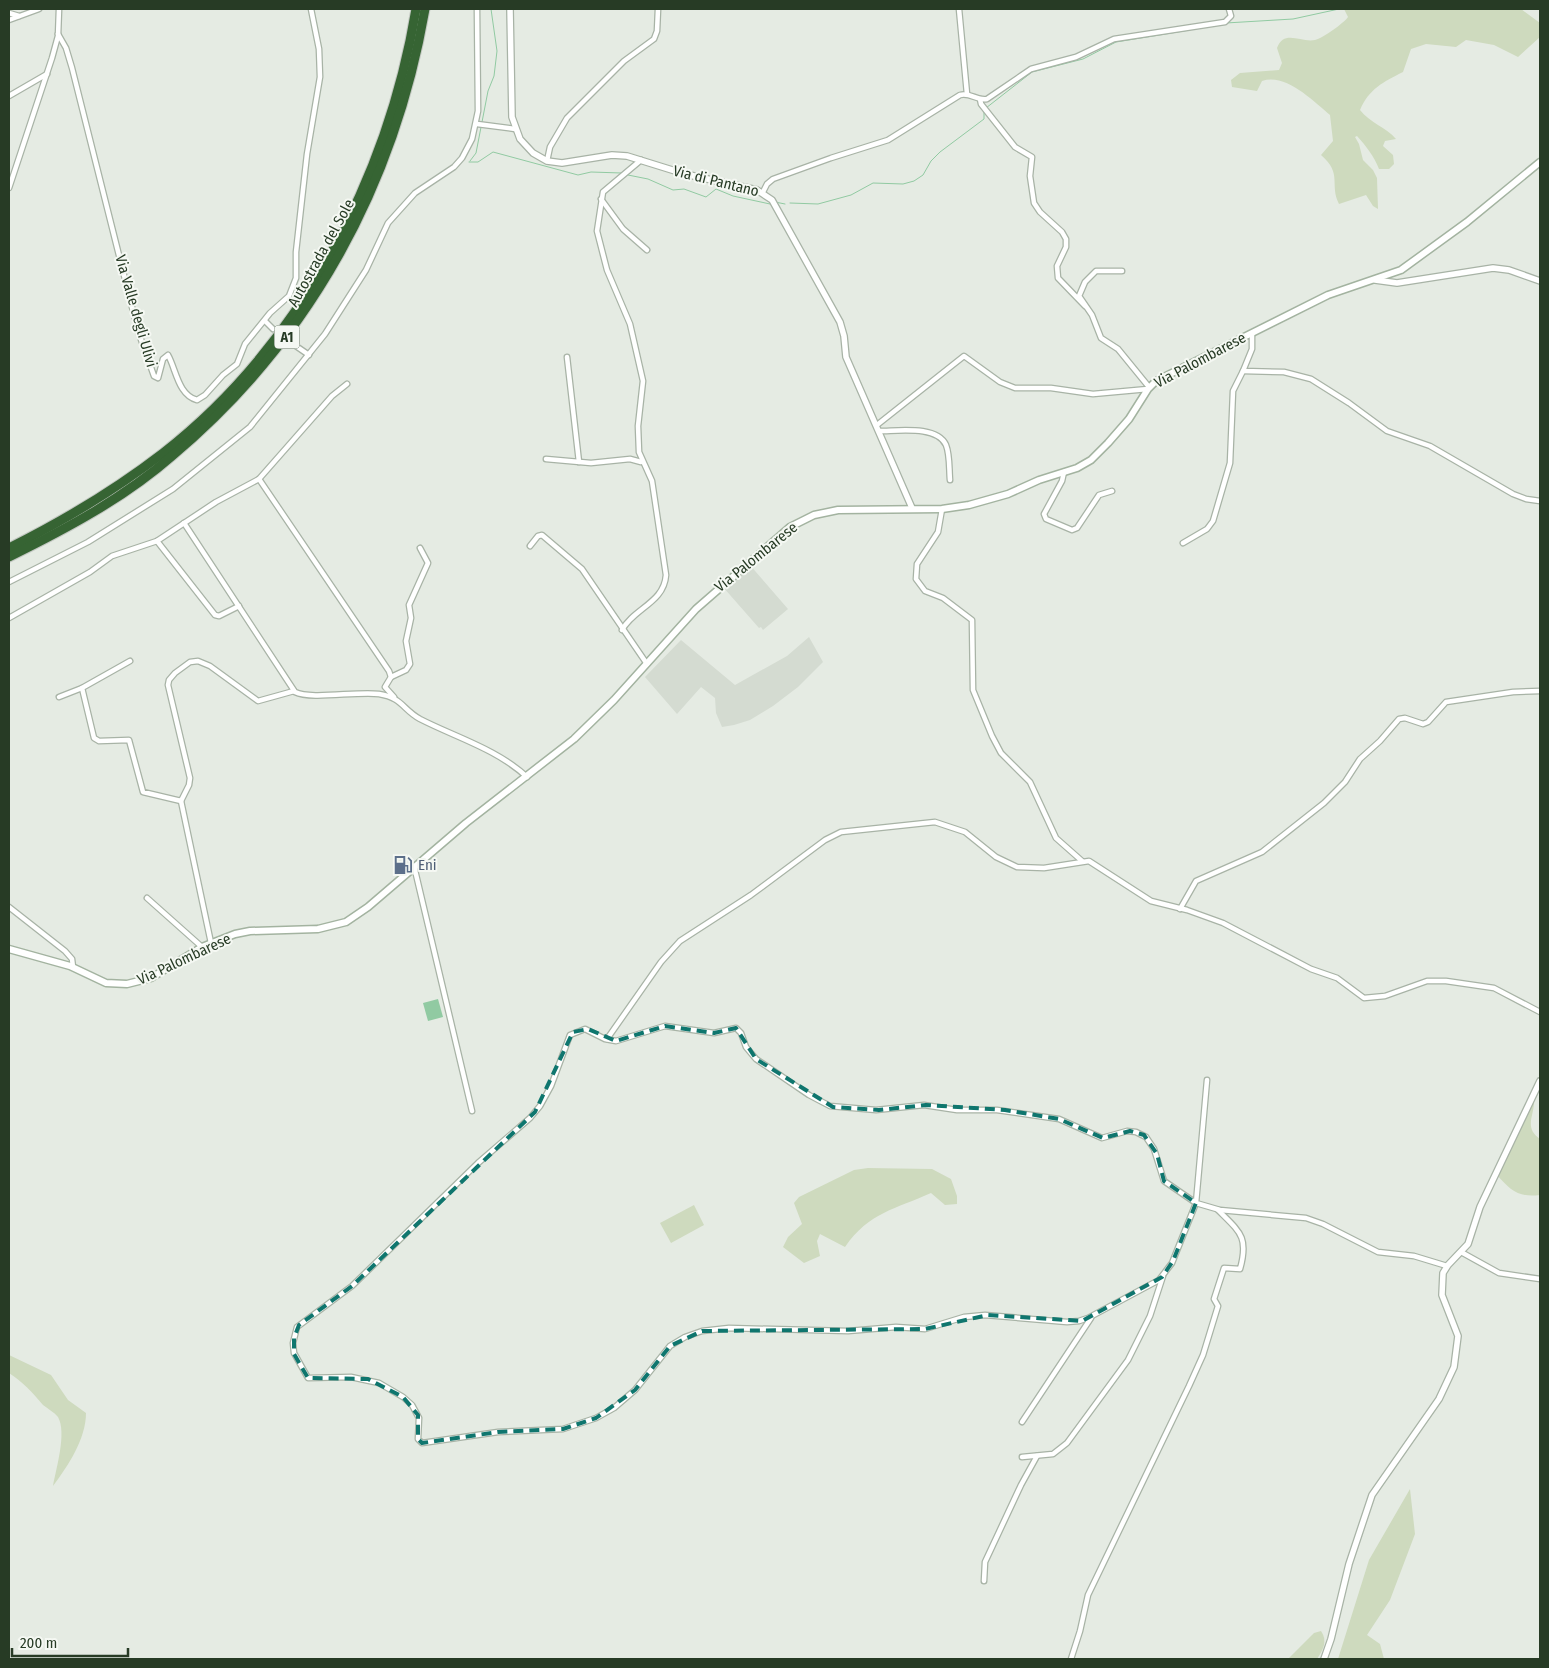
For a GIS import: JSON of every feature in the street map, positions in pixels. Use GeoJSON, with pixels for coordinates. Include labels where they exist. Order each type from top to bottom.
{"type":"FeatureCollection","features":[{"type":"Feature","properties":{"kind":"highway","name":"Autostrada del Sole"},"geometry":{"type":"LineString","coordinates":[[9,548],[59,522],[112,490],[164,452],[216,406],[284,327],[331,252],[349,218],[372,165],[395,97],[416,9]]}},
{"type":"Feature","properties":{"kind":"highway","name":"Autostrada del Sole"},"geometry":{"type":"LineString","coordinates":[[9,557],[64,530],[118,496],[171,458],[222,411],[291,332],[323,284],[357,222],[380,170],[404,100],[425,9]]}},
{"type":"Feature","properties":{"kind":"main road","name":"Via Palombarese"},"geometry":{"type":"LineString","coordinates":[[9,950],[73,967],[106,983],[130,984],[155,975],[202,947],[244,932],[318,929],[343,923],[365,910],[472,817],[582,732],[699,606],[770,542],[796,523],[814,515],[834,510],[942,509],[990,500],[1084,464],[1099,452],[1127,421],[1148,388],[1163,377],[1328,295],[1350,286],[1396,273],[1413,262],[1540,162]]}},
{"type":"Feature","properties":{"kind":"street"},"geometry":{"type":"LineString","coordinates":[[9,20],[39,9]]}},
{"type":"Feature","properties":{"kind":"street"},"geometry":{"type":"LineString","coordinates":[[9,188],[47,74],[58,34],[59,9]]}},
{"type":"Feature","properties":{"kind":"street","name":"Via Valle degli Ulivi"},"geometry":{"type":"LineString","coordinates":[[58,34],[66,48],[72,68],[138,331],[155,378],[159,376],[164,358],[168,355],[185,390],[194,399],[201,399],[223,375],[238,363],[245,344],[290,295],[296,278],[296,246],[307,154],[320,77],[319,49],[311,9]]}},
{"type":"Feature","properties":{"kind":"street"},"geometry":{"type":"LineString","coordinates":[[9,582],[88,542],[175,488],[250,427],[309,355],[364,273],[386,225],[415,193],[460,161],[469,147],[477,124],[477,9]]}},
{"type":"Feature","properties":{"kind":"street"},"geometry":{"type":"LineString","coordinates":[[510,9],[511,108],[515,129],[529,150],[547,161],[549,149],[565,120],[622,63],[655,38],[658,9]]}},
{"type":"Feature","properties":{"kind":"street"},"geometry":{"type":"LineString","coordinates":[[958,9],[967,94]]}},
{"type":"Feature","properties":{"kind":"street"},"geometry":{"type":"LineString","coordinates":[[763,192],[767,184],[774,179],[831,158],[871,147],[896,136],[958,96],[967,94],[980,99],[994,95],[1031,69],[1076,57],[1104,43],[1125,36],[1164,33],[1225,22],[1231,16],[1229,9]]}},
{"type":"Feature","properties":{"kind":"street"},"geometry":{"type":"LineString","coordinates":[[9,13],[19,16]]}},
{"type":"Feature","properties":{"kind":"street"},"geometry":{"type":"LineString","coordinates":[[9,96],[47,74]]}},
{"type":"Feature","properties":{"kind":"street"},"geometry":{"type":"LineString","coordinates":[[980,99],[981,104],[1006,138],[1015,147],[1032,157],[1030,173],[1034,203],[1038,210],[1062,232],[1066,239],[1066,247],[1056,266],[1058,278],[1092,315],[1101,338],[1118,349],[1148,388]]}},
{"type":"Feature","properties":{"kind":"street"},"geometry":{"type":"LineString","coordinates":[[477,124],[515,129]]}},
{"type":"Feature","properties":{"kind":"street","name":"Via di Pantano"},"geometry":{"type":"LineString","coordinates":[[547,161],[569,162],[614,155],[641,160],[685,174],[763,192],[776,206],[840,323],[846,356],[912,508]]}},
{"type":"Feature","properties":{"kind":"street"},"geometry":{"type":"LineString","coordinates":[[622,630],[629,620],[659,595],[666,580],[664,554],[652,481],[639,452],[638,431],[643,384],[628,321],[609,276],[597,230],[601,198],[607,188],[641,160]]}},
{"type":"Feature","properties":{"kind":"street"},"geometry":{"type":"LineString","coordinates":[[601,198],[623,229],[647,250]]}},
{"type":"Feature","properties":{"kind":"street"},"geometry":{"type":"LineString","coordinates":[[1375,280],[1400,283],[1493,268],[1506,270],[1540,281]]}},
{"type":"Feature","properties":{"kind":"street"},"geometry":{"type":"LineString","coordinates":[[1085,306],[1079,294],[1087,279],[1099,270],[1122,271]]}},
{"type":"Feature","properties":{"kind":"street"},"geometry":{"type":"LineString","coordinates":[[265,321],[273,329]]}},
{"type":"Feature","properties":{"kind":"street"},"geometry":{"type":"LineString","coordinates":[[1183,543],[1200,534],[1212,523],[1230,463],[1234,389],[1252,349],[1252,333]]}},
{"type":"Feature","properties":{"kind":"street"},"geometry":{"type":"LineString","coordinates":[[293,344],[309,355]]}},
{"type":"Feature","properties":{"kind":"street"},"geometry":{"type":"LineString","coordinates":[[878,428],[964,356],[1000,382],[1015,388],[1044,388],[1093,394],[1148,388]]}},
{"type":"Feature","properties":{"kind":"street"},"geometry":{"type":"LineString","coordinates":[[567,358],[579,462]]}},
{"type":"Feature","properties":{"kind":"street"},"geometry":{"type":"LineString","coordinates":[[1243,371],[1281,371],[1310,379],[1349,403],[1387,431],[1428,445],[1516,495],[1540,502]]}},
{"type":"Feature","properties":{"kind":"street"},"geometry":{"type":"LineString","coordinates":[[9,618],[92,571],[115,554],[157,541],[220,500],[260,479],[332,396],[347,384]]}},
{"type":"Feature","properties":{"kind":"street"},"geometry":{"type":"LineString","coordinates":[[878,428],[926,432],[940,437],[947,450],[950,480]]}},
{"type":"Feature","properties":{"kind":"street"},"geometry":{"type":"LineString","coordinates":[[546,459],[593,463],[632,459],[642,462]]}},
{"type":"Feature","properties":{"kind":"street"},"geometry":{"type":"LineString","coordinates":[[1064,472],[1062,481],[1044,514],[1046,519],[1072,530],[1077,528],[1099,495],[1112,491]]}},
{"type":"Feature","properties":{"kind":"street"},"geometry":{"type":"LineString","coordinates":[[260,479],[392,677]]}},
{"type":"Feature","properties":{"kind":"street"},"geometry":{"type":"LineString","coordinates":[[942,509],[938,530],[916,566],[917,581],[925,591],[943,598],[972,620],[973,690],[994,739],[1003,755],[1030,782],[1056,838],[1082,861]]}},
{"type":"Feature","properties":{"kind":"street"},"geometry":{"type":"LineString","coordinates":[[184,523],[294,691],[300,694],[373,694],[397,699]]}},
{"type":"Feature","properties":{"kind":"street"},"geometry":{"type":"LineString","coordinates":[[530,546],[538,536],[542,535],[570,557],[584,572],[647,664]]}},
{"type":"Feature","properties":{"kind":"street"},"geometry":{"type":"LineString","coordinates":[[157,541],[215,615],[219,616],[239,606]]}},
{"type":"Feature","properties":{"kind":"street"},"geometry":{"type":"LineString","coordinates":[[420,548],[428,563],[409,605],[411,620],[406,641],[409,666],[392,677],[385,687],[418,718],[497,756],[526,777]]}},
{"type":"Feature","properties":{"kind":"street"},"geometry":{"type":"LineString","coordinates":[[58,697],[82,688],[130,661]]}},
{"type":"Feature","properties":{"kind":"street"},"geometry":{"type":"LineString","coordinates":[[211,943],[181,801],[190,780],[168,685],[172,675],[190,662],[198,661],[210,666],[257,701],[294,691]]}},
{"type":"Feature","properties":{"kind":"street"},"geometry":{"type":"LineString","coordinates":[[82,688],[94,739],[99,741],[129,740],[143,792],[181,801]]}},
{"type":"Feature","properties":{"kind":"street"},"geometry":{"type":"LineString","coordinates":[[1180,909],[1196,881],[1262,852],[1324,803],[1345,782],[1359,761],[1399,719],[1405,718],[1425,724],[1446,702],[1513,692],[1540,691]]}},
{"type":"Feature","properties":{"kind":"street"},"geometry":{"type":"LineString","coordinates":[[607,1039],[660,962],[680,941],[751,896],[825,840],[841,832],[933,822],[965,832],[996,857],[1014,866],[1044,868],[1082,861],[1092,862],[1151,901],[1223,923],[1246,937],[1283,953],[1311,969],[1337,978],[1364,998],[1390,994],[1427,981],[1446,981],[1494,988],[1540,1012]]}},
{"type":"Feature","properties":{"kind":"street"},"geometry":{"type":"LineString","coordinates":[[414,866],[472,1111]]}},
{"type":"Feature","properties":{"kind":"street"},"geometry":{"type":"LineString","coordinates":[[147,898],[202,947]]}},
{"type":"Feature","properties":{"kind":"street"},"geometry":{"type":"LineString","coordinates":[[9,907],[65,951],[71,958],[73,967]]}},
{"type":"Feature","properties":{"kind":"street"},"geometry":{"type":"LineString","coordinates":[[1163,1276],[1092,1316],[1072,1322],[981,1315],[964,1317],[923,1329],[898,1327],[848,1331],[726,1328],[700,1332],[682,1338],[670,1346],[635,1390],[612,1409],[596,1418],[560,1430],[502,1431],[422,1443],[418,1439],[418,1416],[412,1405],[403,1397],[379,1383],[351,1377],[311,1378],[306,1376],[294,1353],[293,1343],[298,1326],[352,1286],[478,1163],[530,1118],[540,1106],[552,1083],[570,1033],[586,1029],[607,1039],[623,1040],[665,1026],[714,1034],[735,1027],[740,1032],[748,1050],[760,1062],[813,1098],[835,1108],[879,1110],[924,1105],[957,1110],[997,1110],[1059,1119],[1102,1138],[1129,1131],[1138,1132],[1147,1138],[1156,1151],[1164,1181],[1196,1203],[1217,1209],[1303,1218],[1322,1224],[1378,1252],[1414,1256],[1447,1266]]}},
{"type":"Feature","properties":{"kind":"street"},"geometry":{"type":"LineString","coordinates":[[1022,1457],[1053,1454],[1063,1447],[1082,1419],[1120,1373],[1147,1324],[1163,1276],[1173,1261],[1196,1203],[1207,1080]]}},
{"type":"Feature","properties":{"kind":"street"},"geometry":{"type":"LineString","coordinates":[[1324,1659],[1331,1639],[1349,1564],[1372,1494],[1439,1399],[1454,1367],[1458,1336],[1441,1290],[1442,1279],[1447,1266],[1468,1244],[1480,1207],[1540,1081]]}},
{"type":"Feature","properties":{"kind":"street"},"geometry":{"type":"LineString","coordinates":[[1071,1659],[1080,1632],[1088,1595],[1203,1355],[1218,1306],[1214,1299],[1224,1268],[1240,1269],[1246,1250],[1243,1240],[1236,1228],[1217,1209]]}},
{"type":"Feature","properties":{"kind":"street"},"geometry":{"type":"LineString","coordinates":[[1462,1252],[1499,1273],[1540,1279]]}},
{"type":"Feature","properties":{"kind":"street"},"geometry":{"type":"LineString","coordinates":[[1022,1422],[1092,1316]]}},
{"type":"Feature","properties":{"kind":"street"},"geometry":{"type":"LineString","coordinates":[[984,1581],[985,1562],[1019,1488],[1037,1456]]}},
{"type":"Feature","properties":{"kind":"highlighted area"},"geometry":{"type":"Polygon","coordinates":[[[665,1026],[714,1033],[736,1028],[756,1059],[833,1107],[879,1110],[926,1105],[1005,1110],[1059,1119],[1103,1138],[1130,1131],[1144,1135],[1157,1154],[1164,1181],[1196,1203],[1173,1261],[1162,1277],[1082,1321],[988,1315],[925,1329],[702,1331],[670,1346],[635,1390],[596,1418],[563,1429],[498,1432],[422,1443],[418,1439],[418,1415],[403,1397],[368,1379],[308,1378],[294,1354],[294,1338],[299,1325],[352,1286],[535,1112],[573,1032],[588,1029],[616,1041],[665,1026]]]}},
{"type":"Feature","properties":{"kind":"shaded area"},"geometry":{"type":"Polygon","coordinates":[[[1344,9],[1521,9],[1540,23],[1540,37],[1518,57],[1494,45],[1466,40],[1456,47],[1426,44],[1411,49],[1403,72],[1372,91],[1360,110],[1396,139],[1385,141],[1383,146],[1393,155],[1394,164],[1389,169],[1379,169],[1367,147],[1357,136],[1355,137],[1363,160],[1373,170],[1377,178],[1378,209],[1373,206],[1366,195],[1339,204],[1336,197],[1332,168],[1321,155],[1333,141],[1330,115],[1316,103],[1299,90],[1280,81],[1262,81],[1257,91],[1232,87],[1231,80],[1240,73],[1279,70],[1282,63],[1277,48],[1280,42],[1288,38],[1315,40],[1323,36],[1346,20],[1348,17],[1344,9]]]}},
{"type":"Feature","properties":{"kind":"shaded area"},"geometry":{"type":"Polygon","coordinates":[[[749,564],[788,609],[763,630],[761,627],[759,628],[723,587],[749,564]]]}},
{"type":"Feature","properties":{"kind":"shaded area"},"geometry":{"type":"Polygon","coordinates":[[[809,637],[823,662],[798,687],[773,706],[750,720],[734,725],[722,727],[716,713],[715,698],[701,687],[677,714],[645,677],[681,640],[735,685],[787,656],[809,637]]]}},
{"type":"Feature","properties":{"kind":"shaded area"},"geometry":{"type":"Polygon","coordinates":[[[438,999],[443,1017],[428,1021],[423,1003],[438,999]]]}},
{"type":"Feature","properties":{"kind":"shaded area"},"geometry":{"type":"Polygon","coordinates":[[[1534,1099],[1531,1126],[1535,1135],[1540,1139],[1540,1195],[1533,1196],[1516,1192],[1497,1175],[1534,1099]]]}},
{"type":"Feature","properties":{"kind":"shaded area"},"geometry":{"type":"Polygon","coordinates":[[[868,1168],[932,1169],[951,1179],[957,1196],[957,1204],[945,1205],[931,1193],[874,1219],[854,1235],[845,1247],[820,1234],[817,1241],[820,1256],[804,1263],[783,1247],[788,1237],[802,1224],[794,1203],[799,1197],[854,1170],[868,1168]]]}},
{"type":"Feature","properties":{"kind":"shaded area"},"geometry":{"type":"Polygon","coordinates":[[[694,1205],[704,1225],[671,1243],[660,1223],[694,1205]]]}},
{"type":"Feature","properties":{"kind":"shaded area"},"geometry":{"type":"Polygon","coordinates":[[[9,1355],[51,1375],[68,1400],[86,1413],[80,1442],[53,1486],[61,1441],[58,1417],[9,1373],[9,1355]]]}},
{"type":"Feature","properties":{"kind":"shaded area"},"geometry":{"type":"Polygon","coordinates":[[[1410,1489],[1415,1534],[1390,1600],[1367,1635],[1380,1644],[1384,1659],[1338,1659],[1369,1560],[1410,1489]]]}},
{"type":"Feature","properties":{"kind":"shaded area"},"geometry":{"type":"Polygon","coordinates":[[[1321,1631],[1324,1638],[1323,1649],[1317,1659],[1288,1659],[1314,1633],[1321,1631]]]}},
{"type":"Feature","properties":{"kind":"waterway"},"geometry":{"type":"LineString","coordinates":[[470,161],[476,153],[488,91],[494,76],[497,51],[491,9]]}},
{"type":"Feature","properties":{"kind":"waterway"},"geometry":{"type":"LineString","coordinates":[[1226,23],[1293,19],[1339,9]]}},
{"type":"Feature","properties":{"kind":"waterway"},"geometry":{"type":"LineString","coordinates":[[986,108],[1032,72],[1083,59],[1116,42],[1190,30]]}},
{"type":"Feature","properties":{"kind":"waterway"},"geometry":{"type":"LineString","coordinates":[[790,203],[818,204],[851,195],[873,183],[903,184],[914,181],[923,175],[931,161],[940,152],[984,119],[984,111]]}},
{"type":"Feature","properties":{"kind":"waterway"},"geometry":{"type":"LineString","coordinates":[[469,162],[478,162],[493,152],[578,175],[591,172],[621,173]]}},
{"type":"Feature","properties":{"kind":"waterway"},"geometry":{"type":"LineString","coordinates":[[628,175],[648,179],[673,190],[684,189],[706,197],[716,189],[733,196],[770,204]]}},
{"type":"Feature","properties":{"kind":"waterway"},"geometry":{"type":"LineString","coordinates":[[775,202],[785,204]]}},
{"type":"Feature","properties":{"kind":"place","name":"Eni"},"geometry":{"type":"Point","coordinates":[403,865]}}]}
